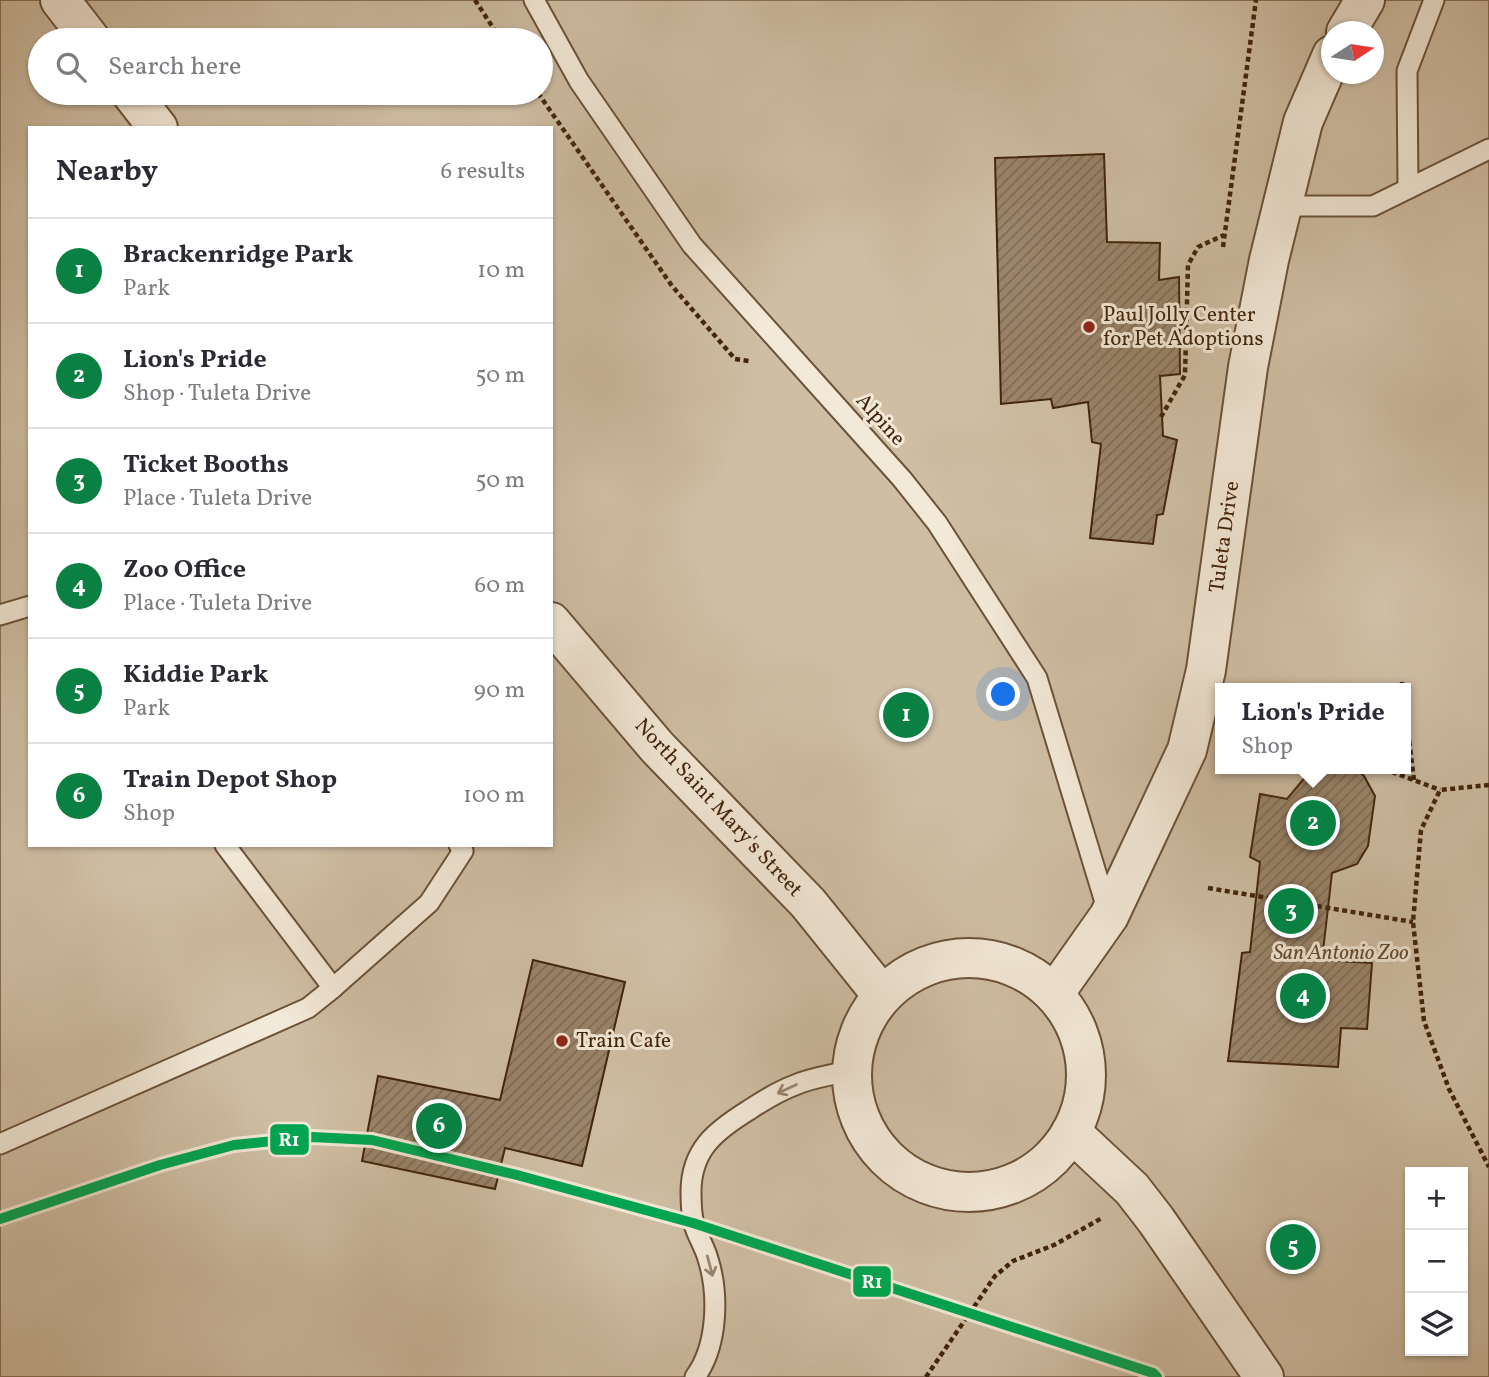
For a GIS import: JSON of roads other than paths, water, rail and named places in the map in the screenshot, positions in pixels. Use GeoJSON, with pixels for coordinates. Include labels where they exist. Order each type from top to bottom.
{"type":"FeatureCollection","features":[{"type":"Feature","properties":{"kind":"street"},"geometry":{"type":"LineString","coordinates":[[60,0],[82,28]]}},
{"type":"Feature","properties":{"kind":"street"},"geometry":{"type":"LineString","coordinates":[[1353,21],[1365,0]]}},
{"type":"Feature","properties":{"kind":"street","name":"Tuleta Drive"},"geometry":{"type":"LineString","coordinates":[[1054,994],[1109,916],[1187,750],[1206,670],[1248,367],[1281,206],[1303,122],[1321,80]]}},
{"type":"Feature","properties":{"kind":"street"},"geometry":{"type":"LineString","coordinates":[[140,105],[156,126]]}},
{"type":"Feature","properties":{"kind":"street","name":"North Saint Mary's Street"},"geometry":{"type":"LineString","coordinates":[[553,624],[657,747],[808,904],[882,995]]}},
{"type":"Feature","properties":{"kind":"street"},"geometry":{"type":"LineString","coordinates":[[948,958],[987,958],[1024,971],[1054,994],[1071,1017],[1082,1043],[1086,1070],[1084,1099],[1076,1125],[1061,1149],[1039,1171],[1011,1185],[981,1193],[940,1189],[920,1183],[894,1166],[873,1143],[858,1115],[852,1085],[853,1054],[863,1024],[882,995],[912,972],[948,958]]}},
{"type":"Feature","properties":{"kind":"street"},"geometry":{"type":"LineString","coordinates":[[1071,1132],[1132,1189],[1264,1377]]}},
{"type":"Feature","properties":{"kind":"lane","name":"Alpine"},"geometry":{"type":"LineString","coordinates":[[534,0],[550,28]]}},
{"type":"Feature","properties":{"kind":"lane"},"geometry":{"type":"LineString","coordinates":[[1408,188],[1407,71],[1434,0]]}},
{"type":"Feature","properties":{"kind":"lane","name":"Alpine"},"geometry":{"type":"LineString","coordinates":[[553,34],[579,81],[692,246],[902,479],[937,523],[1037,678],[1109,916]]}},
{"type":"Feature","properties":{"kind":"lane"},"geometry":{"type":"LineString","coordinates":[[1281,206],[1373,206],[1489,149]]}},
{"type":"Feature","properties":{"kind":"lane"},"geometry":{"type":"LineString","coordinates":[[0,615],[28,607]]}},
{"type":"Feature","properties":{"kind":"lane"},"geometry":{"type":"LineString","coordinates":[[227,847],[333,988]]}},
{"type":"Feature","properties":{"kind":"lane"},"geometry":{"type":"LineString","coordinates":[[0,1144],[308,1008],[429,903],[463,851],[460,847]]}},
{"type":"Feature","properties":{"kind":"lane"},"geometry":{"type":"LineString","coordinates":[[695,1377],[703,1366],[715,1305],[711,1270],[693,1223],[692,1213],[691,1173],[701,1150],[722,1127],[770,1096],[797,1084],[852,1070]]}},
{"type":"Feature","properties":{"kind":"place","name":"Paul Jolly Center for Pet Adoptions"},"geometry":{"type":"Point","coordinates":[1089,327]}},
{"type":"Feature","properties":{"kind":"place","name":"Brackenridge Park"},"geometry":{"type":"Point","coordinates":[906,715]}},
{"type":"Feature","properties":{"kind":"place","name":"Lion's Pride"},"geometry":{"type":"Point","coordinates":[1313,823]}},
{"type":"Feature","properties":{"kind":"place","name":"Ticket Booths"},"geometry":{"type":"Point","coordinates":[1291,911]}},
{"type":"Feature","properties":{"kind":"place","name":"Zoo Office"},"geometry":{"type":"Point","coordinates":[1303,996]}},
{"type":"Feature","properties":{"kind":"place","name":"Train Cafe"},"geometry":{"type":"Point","coordinates":[562,1041]}},
{"type":"Feature","properties":{"kind":"place","name":"Train Depot Shop"},"geometry":{"type":"Point","coordinates":[439,1126]}},
{"type":"Feature","properties":{"kind":"place","name":"Kiddie Park"},"geometry":{"type":"Point","coordinates":[1293,1247]}},
{"type":"Feature","properties":{"kind":"park label","name":"San Antonio Zoo"},"geometry":{"type":"Point","coordinates":[1341,953]}}]}
